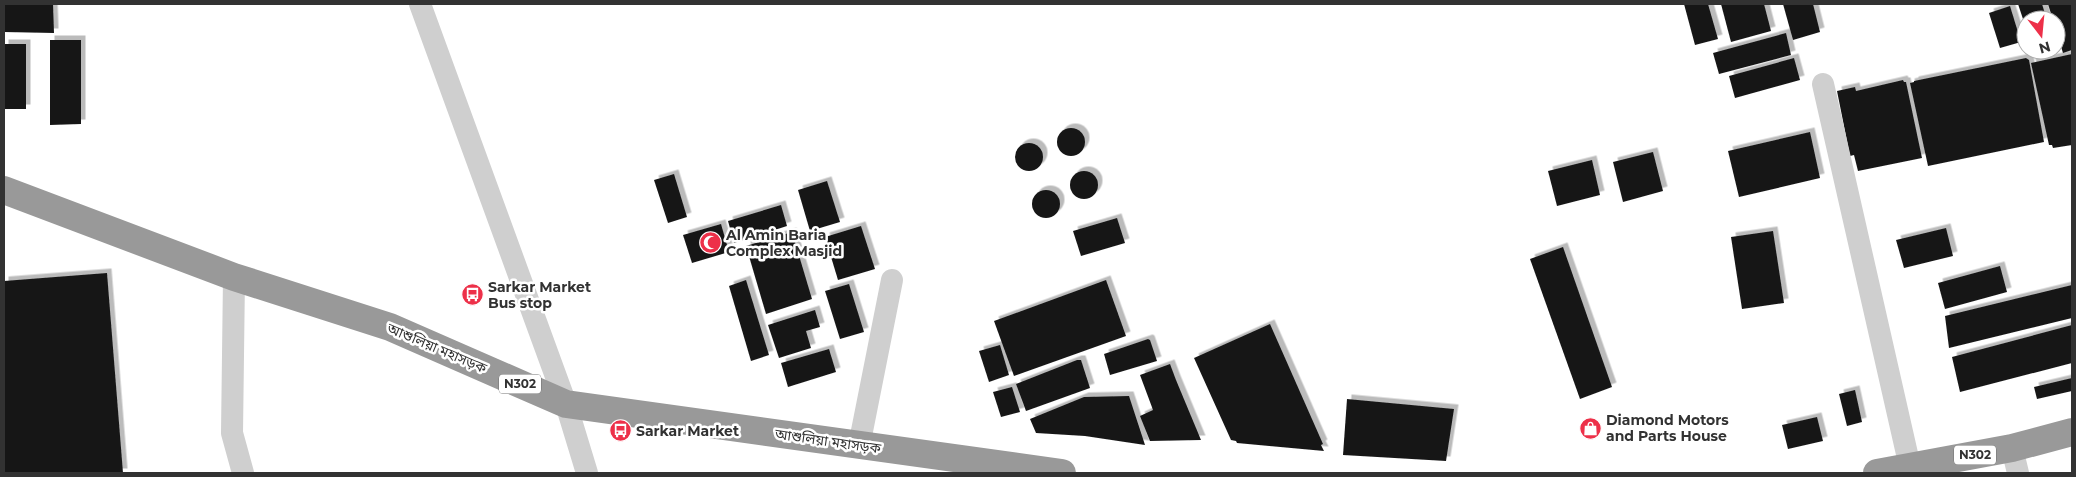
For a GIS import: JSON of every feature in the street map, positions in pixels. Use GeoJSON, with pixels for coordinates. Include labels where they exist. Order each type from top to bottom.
{"type":"FeatureCollection","features":[{"type":"Feature","properties":{"kind":"highway","name":"আশুলিয়া মহাসড়ক"},"geometry":{"type":"LineString","coordinates":[[4,190],[234,277],[390,328],[566,404],[1062,473]]}},
{"type":"Feature","properties":{"kind":"highway","name":"N302"},"geometry":{"type":"LineString","coordinates":[[1877,473],[1910,467],[2015,461],[2072,432]]}},
{"type":"Feature","properties":{"kind":"street"},"geometry":{"type":"LineString","coordinates":[[420,4],[566,404],[587,473]]}},
{"type":"Feature","properties":{"kind":"street"},"geometry":{"type":"LineString","coordinates":[[1823,84],[1910,467]]}},
{"type":"Feature","properties":{"kind":"street"},"geometry":{"type":"LineString","coordinates":[[234,277],[232,432],[243,473]]}},
{"type":"Feature","properties":{"kind":"street"},"geometry":{"type":"LineString","coordinates":[[859,446],[892,280]]}},
{"type":"Feature","properties":{"kind":"building"},"geometry":{"type":"Polygon","coordinates":[[[4,4],[53,4],[54,33],[4,32],[4,4]]]}},
{"type":"Feature","properties":{"kind":"building"},"geometry":{"type":"Polygon","coordinates":[[[1684,4],[1708,4],[1718,39],[1695,45],[1684,4]]]}},
{"type":"Feature","properties":{"kind":"building"},"geometry":{"type":"Polygon","coordinates":[[[1721,4],[1764,4],[1771,31],[1731,42],[1721,4]]]}},
{"type":"Feature","properties":{"kind":"building"},"geometry":{"type":"Polygon","coordinates":[[[1783,4],[1813,4],[1820,32],[1793,40],[1783,4]]]}},
{"type":"Feature","properties":{"kind":"building"},"geometry":{"type":"Polygon","coordinates":[[[2018,4],[2042,4],[2044,10],[2020,10],[2018,4]]]}},
{"type":"Feature","properties":{"kind":"building"},"geometry":{"type":"Polygon","coordinates":[[[2048,4],[2071,4],[2072,50],[2066,52],[2066,10],[2050,10],[2048,4]]]}},
{"type":"Feature","properties":{"kind":"building"},"geometry":{"type":"Polygon","coordinates":[[[2010,6],[2016,26],[2016,43],[2000,48],[1989,13],[2010,6]]]}},
{"type":"Feature","properties":{"kind":"building"},"geometry":{"type":"Polygon","coordinates":[[[1786,33],[1791,55],[1719,74],[1713,53],[1786,33]]]}},
{"type":"Feature","properties":{"kind":"building"},"geometry":{"type":"Polygon","coordinates":[[[50,40],[81,40],[81,124],[50,125],[50,40]]]}},
{"type":"Feature","properties":{"kind":"building"},"geometry":{"type":"Polygon","coordinates":[[[4,44],[26,44],[26,109],[4,109],[4,44]]]}},
{"type":"Feature","properties":{"kind":"building"},"geometry":{"type":"Polygon","coordinates":[[[2072,54],[2072,145],[2053,148],[2052,145],[2049,145],[2031,63],[2045,60],[2066,60],[2066,55],[2072,54]]]}},
{"type":"Feature","properties":{"kind":"building"},"geometry":{"type":"Polygon","coordinates":[[[1794,58],[1800,80],[1735,98],[1729,76],[1794,58]]]}},
{"type":"Feature","properties":{"kind":"building"},"geometry":{"type":"Polygon","coordinates":[[[2016,60],[2029,60],[2044,142],[1928,166],[1910,83],[2016,60]]]}},
{"type":"Feature","properties":{"kind":"building"},"geometry":{"type":"Polygon","coordinates":[[[1903,80],[1906,82],[1922,158],[1858,171],[1854,155],[1850,156],[1837,91],[1855,87],[1856,91],[1903,80]]]}},
{"type":"Feature","properties":{"kind":"building"},"geometry":{"type":"Polygon","coordinates":[[[1071,128],[1081,132],[1085,142],[1081,152],[1071,156],[1061,152],[1057,142],[1061,132],[1071,128]]]}},
{"type":"Feature","properties":{"kind":"building"},"geometry":{"type":"Polygon","coordinates":[[[1810,132],[1820,178],[1739,197],[1728,151],[1810,132]]]}},
{"type":"Feature","properties":{"kind":"building"},"geometry":{"type":"Polygon","coordinates":[[[1029,143],[1039,147],[1043,157],[1039,167],[1029,171],[1019,167],[1015,157],[1019,147],[1029,143]]]}},
{"type":"Feature","properties":{"kind":"building"},"geometry":{"type":"Polygon","coordinates":[[[1653,152],[1663,191],[1623,202],[1613,162],[1653,152]]]}},
{"type":"Feature","properties":{"kind":"building"},"geometry":{"type":"Polygon","coordinates":[[[1592,160],[1600,195],[1557,206],[1548,171],[1592,160]]]}},
{"type":"Feature","properties":{"kind":"building"},"geometry":{"type":"Polygon","coordinates":[[[1084,171],[1094,175],[1098,185],[1094,195],[1084,199],[1074,195],[1070,185],[1074,175],[1084,171]]]}},
{"type":"Feature","properties":{"kind":"building"},"geometry":{"type":"Polygon","coordinates":[[[674,174],[687,217],[668,223],[654,180],[674,174]]]}},
{"type":"Feature","properties":{"kind":"building"},"geometry":{"type":"Polygon","coordinates":[[[827,181],[840,222],[810,231],[798,190],[827,181]]]}},
{"type":"Feature","properties":{"kind":"building"},"geometry":{"type":"Polygon","coordinates":[[[1046,190],[1056,194],[1060,204],[1056,214],[1046,218],[1036,214],[1032,204],[1036,194],[1046,190]]]}},
{"type":"Feature","properties":{"kind":"building"},"geometry":{"type":"Polygon","coordinates":[[[781,205],[787,226],[734,243],[728,221],[781,205]]]}},
{"type":"Feature","properties":{"kind":"building"},"geometry":{"type":"Polygon","coordinates":[[[1117,218],[1125,243],[1081,256],[1073,231],[1117,218]]]}},
{"type":"Feature","properties":{"kind":"building"},"geometry":{"type":"Polygon","coordinates":[[[721,224],[729,252],[692,263],[683,235],[721,224]]]}},
{"type":"Feature","properties":{"kind":"building"},"geometry":{"type":"Polygon","coordinates":[[[861,226],[875,269],[838,280],[825,237],[861,226]]]}},
{"type":"Feature","properties":{"kind":"building"},"geometry":{"type":"Polygon","coordinates":[[[1946,228],[1953,256],[1904,268],[1896,240],[1946,228]]]}},
{"type":"Feature","properties":{"kind":"building"},"geometry":{"type":"Polygon","coordinates":[[[1773,231],[1784,303],[1742,309],[1731,237],[1773,231]]]}},
{"type":"Feature","properties":{"kind":"building"},"geometry":{"type":"Polygon","coordinates":[[[792,232],[812,299],[766,314],[746,246],[792,232]]]}},
{"type":"Feature","properties":{"kind":"building"},"geometry":{"type":"Polygon","coordinates":[[[1563,247],[1612,387],[1580,399],[1530,259],[1563,247]]]}},
{"type":"Feature","properties":{"kind":"building"},"geometry":{"type":"Polygon","coordinates":[[[2000,266],[2007,292],[1945,309],[1938,283],[2000,266]]]}},
{"type":"Feature","properties":{"kind":"building"},"geometry":{"type":"Polygon","coordinates":[[[107,273],[123,473],[4,473],[4,281],[107,273]]]}},
{"type":"Feature","properties":{"kind":"building"},"geometry":{"type":"Polygon","coordinates":[[[746,280],[769,355],[751,361],[729,286],[746,280]]]}},
{"type":"Feature","properties":{"kind":"building"},"geometry":{"type":"Polygon","coordinates":[[[1106,280],[1126,336],[1014,376],[994,321],[1106,280]]]}},
{"type":"Feature","properties":{"kind":"building"},"geometry":{"type":"Polygon","coordinates":[[[849,284],[864,332],[840,339],[825,291],[849,284]]]}},
{"type":"Feature","properties":{"kind":"building"},"geometry":{"type":"Polygon","coordinates":[[[2072,285],[2072,318],[1949,348],[1945,316],[2072,285]]]}},
{"type":"Feature","properties":{"kind":"building"},"geometry":{"type":"Polygon","coordinates":[[[815,310],[820,327],[806,331],[811,348],[779,358],[768,325],[815,310]]]}},
{"type":"Feature","properties":{"kind":"building"},"geometry":{"type":"Polygon","coordinates":[[[1270,324],[1323,444],[1321,445],[1324,451],[1237,443],[1231,440],[1194,358],[1270,324]]]}},
{"type":"Feature","properties":{"kind":"building"},"geometry":{"type":"Polygon","coordinates":[[[2072,325],[2072,363],[1960,392],[1952,357],[2072,325]]]}},
{"type":"Feature","properties":{"kind":"building"},"geometry":{"type":"Polygon","coordinates":[[[1148,339],[1157,361],[1110,375],[1104,354],[1148,339]]]}},
{"type":"Feature","properties":{"kind":"building"},"geometry":{"type":"Polygon","coordinates":[[[1000,345],[1009,375],[989,382],[979,351],[1000,345]]]}},
{"type":"Feature","properties":{"kind":"building"},"geometry":{"type":"Polygon","coordinates":[[[829,349],[836,372],[788,387],[781,363],[829,349]]]}},
{"type":"Feature","properties":{"kind":"building"},"geometry":{"type":"Polygon","coordinates":[[[1081,360],[1090,388],[1026,411],[1016,384],[1081,360]]]}},
{"type":"Feature","properties":{"kind":"building"},"geometry":{"type":"Polygon","coordinates":[[[1170,364],[1201,440],[1150,441],[1140,416],[1153,410],[1140,375],[1170,364]]]}},
{"type":"Feature","properties":{"kind":"building"},"geometry":{"type":"Polygon","coordinates":[[[2072,378],[2072,391],[2037,399],[2034,387],[2072,378]]]}},
{"type":"Feature","properties":{"kind":"building"},"geometry":{"type":"Polygon","coordinates":[[[1012,387],[1020,412],[1001,417],[993,392],[1012,387]]]}},
{"type":"Feature","properties":{"kind":"building"},"geometry":{"type":"Polygon","coordinates":[[[1855,390],[1862,422],[1847,426],[1839,394],[1855,390]]]}},
{"type":"Feature","properties":{"kind":"building"},"geometry":{"type":"Polygon","coordinates":[[[1129,396],[1145,445],[1085,436],[1036,433],[1030,419],[1084,397],[1129,396]]]}},
{"type":"Feature","properties":{"kind":"building"},"geometry":{"type":"Polygon","coordinates":[[[1347,399],[1454,409],[1446,461],[1343,455],[1347,399]]]}},
{"type":"Feature","properties":{"kind":"building"},"geometry":{"type":"Polygon","coordinates":[[[1817,417],[1823,441],[1788,449],[1782,425],[1817,417]]]}},
{"type":"Feature","properties":{"kind":"place","name":"Al Amin Baria Complex Masjid"},"geometry":{"type":"Point","coordinates":[710,243]}},
{"type":"Feature","properties":{"kind":"place","name":"Sarkar Market Bus stop"},"geometry":{"type":"Point","coordinates":[472,295]}},
{"type":"Feature","properties":{"kind":"place","name":"Diamond Motors and Parts House"},"geometry":{"type":"Point","coordinates":[1590,428]}},
{"type":"Feature","properties":{"kind":"place","name":"Sarkar Market"},"geometry":{"type":"Point","coordinates":[620,431]}}]}
